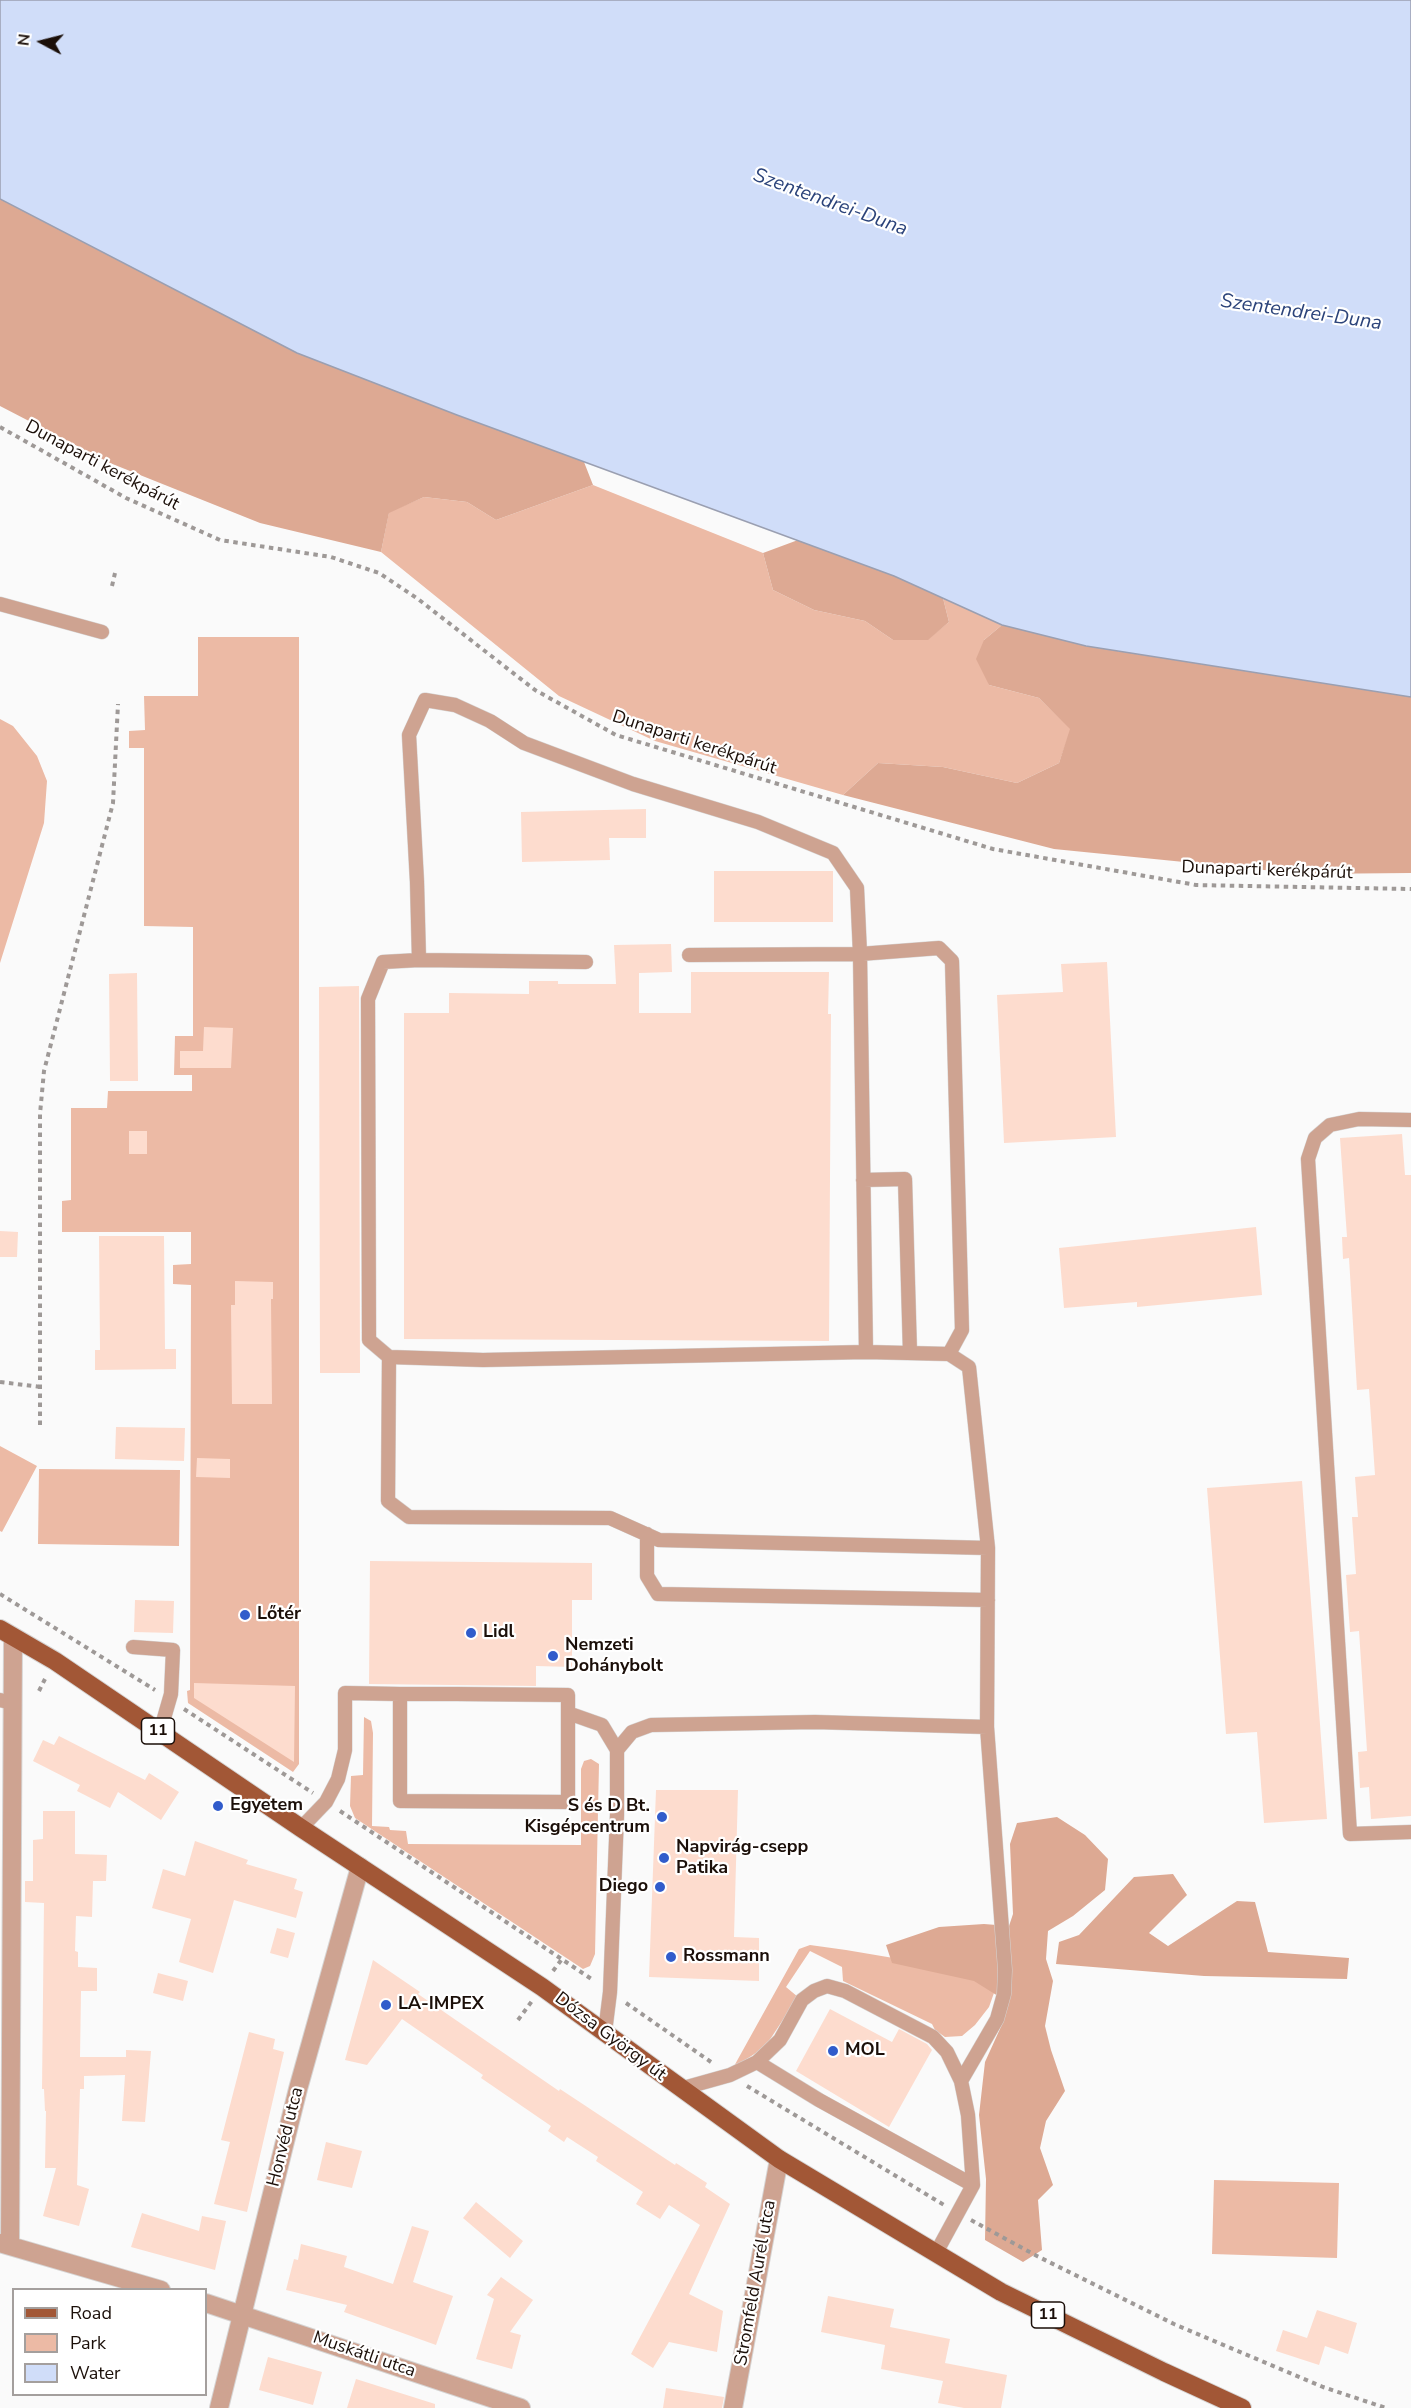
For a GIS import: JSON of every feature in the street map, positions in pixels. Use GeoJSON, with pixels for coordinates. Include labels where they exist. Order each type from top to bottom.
{"type":"FeatureCollection","features":[{"type":"Feature","properties":{"kind":"main road","name":"Dózsa György út"},"geometry":{"type":"LineString","coordinates":[[7,1633],[55,1661],[300,1828],[542,1987],[779,2159],[1001,2292],[1242,2408]]}},
{"type":"Feature","properties":{"kind":"street"},"geometry":{"type":"LineString","coordinates":[[7,1633],[5,2244],[158,2288]]}},
{"type":"Feature","properties":{"kind":"street","name":"Honvéd utca"},"geometry":{"type":"LineString","coordinates":[[219,2408],[244,2314],[297,2089],[360,1867]]}},
{"type":"Feature","properties":{"kind":"street","name":"Stromfeld Aurél utca"},"geometry":{"type":"LineString","coordinates":[[733,2408],[779,2159]]}},
{"type":"Feature","properties":{"kind":"street","name":"Muskátli utca"},"geometry":{"type":"LineString","coordinates":[[207,2303],[521,2408]]}},
{"type":"Feature","properties":{"kind":"lane"},"geometry":{"type":"LineString","coordinates":[[0,604],[102,632]]}},
{"type":"Feature","properties":{"kind":"lane"},"geometry":{"type":"LineString","coordinates":[[419,960],[409,735],[425,700],[455,705],[490,721],[524,743],[633,784],[758,822],[833,853],[857,888],[866,1352]]}},
{"type":"Feature","properties":{"kind":"lane"},"geometry":{"type":"LineString","coordinates":[[689,955],[860,954],[939,948],[952,961],[962,1330],[949,1354]]}},
{"type":"Feature","properties":{"kind":"lane"},"geometry":{"type":"LineString","coordinates":[[586,962],[419,960],[383,962],[368,999],[369,1340],[388,1357],[483,1360],[866,1352],[949,1354],[969,1367],[988,1548],[987,1727],[1005,1970],[1004,1994],[997,2019],[961,2081]]}},
{"type":"Feature","properties":{"kind":"lane"},"geometry":{"type":"LineString","coordinates":[[1411,1120],[1359,1119],[1330,1125],[1315,1138],[1308,1160],[1350,1834],[1411,1832]]}},
{"type":"Feature","properties":{"kind":"lane"},"geometry":{"type":"LineString","coordinates":[[863,1180],[905,1179],[910,1353]]}},
{"type":"Feature","properties":{"kind":"lane"},"geometry":{"type":"LineString","coordinates":[[388,1357],[388,1501],[409,1516],[610,1518],[659,1540],[988,1548]]}},
{"type":"Feature","properties":{"kind":"lane"},"geometry":{"type":"LineString","coordinates":[[646,1534],[647,1576],[658,1594],[988,1600]]}},
{"type":"Feature","properties":{"kind":"lane"},"geometry":{"type":"LineString","coordinates":[[133,1647],[173,1650],[171,1694],[160,1732]]}},
{"type":"Feature","properties":{"kind":"lane"},"geometry":{"type":"LineString","coordinates":[[300,1828],[326,1802],[338,1779],[345,1750],[345,1693],[568,1695],[568,1802],[400,1801],[400,1694]]}},
{"type":"Feature","properties":{"kind":"lane"},"geometry":{"type":"LineString","coordinates":[[568,1713],[602,1725],[617,1750],[617,1815],[610,1992],[605,2032]]}},
{"type":"Feature","properties":{"kind":"lane"},"geometry":{"type":"LineString","coordinates":[[617,1750],[632,1732],[651,1725],[815,1722],[987,1727]]}},
{"type":"Feature","properties":{"kind":"lane"},"geometry":{"type":"LineString","coordinates":[[680,2088],[730,2075],[757,2062],[780,2040],[802,2000],[814,1991],[827,1986],[844,1990],[933,2037],[947,2052],[961,2081],[968,2115],[973,2185],[936,2253]]}},
{"type":"Feature","properties":{"kind":"lane"},"geometry":{"type":"LineString","coordinates":[[757,2062],[819,2100],[973,2185]]}},
{"type":"Feature","properties":{"kind":"path","name":"Dunaparti kerékpárút"},"geometry":{"type":"LineString","coordinates":[[0,427],[126,498],[220,540],[331,557],[379,573],[417,599],[535,690],[616,735],[993,849],[1196,885],[1411,889]]}},
{"type":"Feature","properties":{"kind":"path"},"geometry":{"type":"LineString","coordinates":[[112,586],[115,573]]}},
{"type":"Feature","properties":{"kind":"path"},"geometry":{"type":"LineString","coordinates":[[40,1425],[40,1114],[44,1071],[114,803],[118,704]]}},
{"type":"Feature","properties":{"kind":"path"},"geometry":{"type":"LineString","coordinates":[[0,1382],[41,1387]]}},
{"type":"Feature","properties":{"kind":"green space"},"geometry":{"type":"Polygon","coordinates":[[[593,485],[763,553],[773,590],[814,610],[865,621],[893,640],[928,639],[949,622],[943,598],[1002,625],[984,640],[989,685],[1039,698],[1071,729],[1059,763],[1017,783],[943,767],[878,763],[843,795],[655,741],[559,696],[381,552],[389,512],[424,497],[467,502],[496,520],[593,485]]]}},
{"type":"Feature","properties":{"kind":"green space"},"geometry":{"type":"Polygon","coordinates":[[[198,637],[299,637],[299,1764],[293,1772],[188,1703],[187,1691],[190,1690],[191,1285],[173,1284],[173,1265],[191,1264],[191,1232],[62,1232],[62,1201],[71,1200],[71,1108],[107,1108],[108,1091],[192,1091],[192,1075],[174,1075],[175,1036],[193,1036],[193,927],[144,926],[144,748],[129,748],[129,731],[145,730],[144,696],[198,696],[198,637]]]}},
{"type":"Feature","properties":{"kind":"green space"},"geometry":{"type":"Polygon","coordinates":[[[0,719],[13,726],[37,756],[47,781],[44,823],[0,963],[0,719]]]}},
{"type":"Feature","properties":{"kind":"green space"},"geometry":{"type":"Polygon","coordinates":[[[0,1446],[37,1466],[2,1532],[0,1531],[0,1446]]]}},
{"type":"Feature","properties":{"kind":"green space"},"geometry":{"type":"Polygon","coordinates":[[[39,1469],[180,1470],[179,1546],[38,1544],[39,1469]]]}},
{"type":"Feature","properties":{"kind":"green space"},"geometry":{"type":"Polygon","coordinates":[[[364,1717],[371,1721],[373,1733],[372,1826],[406,1831],[408,1844],[581,1845],[581,1769],[584,1761],[591,1759],[599,1764],[595,1954],[590,1966],[583,1969],[355,1818],[350,1806],[351,1776],[363,1775],[364,1717]]]}},
{"type":"Feature","properties":{"kind":"green space"},"geometry":{"type":"Polygon","coordinates":[[[810,1945],[1000,1976],[989,2007],[975,2025],[962,2036],[945,2037],[935,2030],[932,2024],[843,1981],[842,1967],[810,1951],[786,1987],[798,1997],[765,2047],[733,2068],[799,1949],[810,1945]]]}},
{"type":"Feature","properties":{"kind":"green space"},"geometry":{"type":"Polygon","coordinates":[[[1214,2180],[1339,2183],[1337,2258],[1212,2254],[1214,2180]]]}},
{"type":"Feature","properties":{"kind":"shaded area"},"geometry":{"type":"Polygon","coordinates":[[[0,199],[297,353],[584,462],[593,485],[496,520],[467,502],[424,497],[389,513],[381,552],[260,523],[110,463],[0,406],[0,199]]]}},
{"type":"Feature","properties":{"kind":"shaded area"},"geometry":{"type":"Polygon","coordinates":[[[798,540],[894,576],[943,598],[949,622],[928,640],[893,640],[865,621],[814,610],[773,590],[763,553],[798,540]]]}},
{"type":"Feature","properties":{"kind":"shaded area"},"geometry":{"type":"Polygon","coordinates":[[[1002,625],[1086,646],[1411,697],[1411,873],[1304,874],[1054,849],[843,795],[878,763],[943,767],[1017,783],[1059,763],[1070,729],[1039,698],[989,685],[976,659],[984,640],[1002,625]]]}},
{"type":"Feature","properties":{"kind":"shaded area"},"geometry":{"type":"Polygon","coordinates":[[[1057,1817],[1085,1835],[1108,1859],[1105,1890],[1073,1916],[1048,1931],[1046,1959],[1053,1981],[1045,2026],[1065,2091],[1046,2121],[1040,2148],[1053,2185],[1038,2200],[1042,2250],[1023,2262],[985,2240],[986,2179],[979,2115],[985,2062],[1004,2020],[998,1996],[974,1981],[892,1963],[886,1945],[939,1927],[984,1924],[1009,1926],[1013,1914],[1010,1844],[1017,1823],[1057,1817]]]}},
{"type":"Feature","properties":{"kind":"shaded area"},"geometry":{"type":"Polygon","coordinates":[[[1173,1874],[1187,1895],[1149,1933],[1168,1946],[1237,1901],[1255,1902],[1268,1952],[1349,1958],[1347,1979],[1204,1976],[1056,1964],[1059,1942],[1079,1935],[1134,1877],[1173,1874]]]}},
{"type":"Feature","properties":{"kind":"water","name":"Szentendrei-Duna"},"geometry":{"type":"Polygon","coordinates":[[[0,0],[1411,0],[1411,697],[1086,646],[1002,625],[894,576],[457,415],[297,353],[0,199],[0,0]]]}},
{"type":"Feature","properties":{"kind":"building"},"geometry":{"type":"Polygon","coordinates":[[[646,809],[646,838],[609,838],[610,860],[522,862],[521,812],[646,809]]]}},
{"type":"Feature","properties":{"kind":"building"},"geometry":{"type":"Polygon","coordinates":[[[714,871],[833,871],[833,922],[714,922],[714,871]]]}},
{"type":"Feature","properties":{"kind":"building"},"geometry":{"type":"Polygon","coordinates":[[[671,944],[672,972],[639,973],[639,1013],[691,1013],[691,972],[829,972],[828,1014],[831,1014],[829,1341],[404,1339],[404,1013],[449,1013],[449,993],[529,994],[529,981],[558,981],[558,984],[616,984],[614,945],[671,944]]]}},
{"type":"Feature","properties":{"kind":"building"},"geometry":{"type":"Polygon","coordinates":[[[1107,962],[1116,1137],[1004,1143],[997,995],[1063,992],[1061,964],[1107,962]]]}},
{"type":"Feature","properties":{"kind":"building"},"geometry":{"type":"Polygon","coordinates":[[[137,973],[138,1081],[110,1081],[109,974],[137,973]]]}},
{"type":"Feature","properties":{"kind":"building"},"geometry":{"type":"Polygon","coordinates":[[[359,986],[360,1373],[320,1373],[319,987],[359,986]]]}},
{"type":"Feature","properties":{"kind":"building"},"geometry":{"type":"Polygon","coordinates":[[[204,1027],[233,1028],[231,1068],[180,1068],[180,1051],[203,1051],[204,1027]]]}},
{"type":"Feature","properties":{"kind":"building"},"geometry":{"type":"Polygon","coordinates":[[[129,1131],[147,1131],[147,1154],[129,1154],[129,1131]]]}},
{"type":"Feature","properties":{"kind":"building"},"geometry":{"type":"Polygon","coordinates":[[[1402,1134],[1405,1175],[1411,1175],[1411,1816],[1371,1819],[1369,1787],[1360,1788],[1358,1752],[1367,1751],[1359,1631],[1350,1632],[1346,1575],[1356,1574],[1352,1517],[1358,1517],[1355,1477],[1375,1475],[1369,1389],[1357,1390],[1349,1258],[1343,1259],[1342,1237],[1347,1237],[1340,1138],[1402,1134]]]}},
{"type":"Feature","properties":{"kind":"building"},"geometry":{"type":"Polygon","coordinates":[[[1256,1227],[1262,1295],[1137,1307],[1137,1302],[1064,1308],[1059,1248],[1256,1227]]]}},
{"type":"Feature","properties":{"kind":"building"},"geometry":{"type":"Polygon","coordinates":[[[0,1231],[18,1232],[17,1257],[0,1257],[0,1231]]]}},
{"type":"Feature","properties":{"kind":"building"},"geometry":{"type":"Polygon","coordinates":[[[99,1236],[164,1236],[165,1349],[176,1349],[176,1369],[95,1370],[95,1350],[100,1350],[99,1236]]]}},
{"type":"Feature","properties":{"kind":"building"},"geometry":{"type":"Polygon","coordinates":[[[235,1281],[273,1282],[273,1299],[271,1299],[272,1404],[232,1404],[231,1305],[235,1305],[235,1281]]]}},
{"type":"Feature","properties":{"kind":"building"},"geometry":{"type":"Polygon","coordinates":[[[116,1427],[185,1428],[184,1461],[115,1459],[116,1427]]]}},
{"type":"Feature","properties":{"kind":"building"},"geometry":{"type":"Polygon","coordinates":[[[197,1458],[230,1459],[230,1478],[196,1477],[197,1458]]]}},
{"type":"Feature","properties":{"kind":"building"},"geometry":{"type":"Polygon","coordinates":[[[1302,1481],[1327,1819],[1264,1823],[1257,1732],[1226,1734],[1207,1488],[1302,1481]]]}},
{"type":"Feature","properties":{"kind":"building","name":"Lidl"},"geometry":{"type":"Polygon","coordinates":[[[370,1561],[592,1563],[592,1600],[572,1600],[572,1667],[536,1666],[536,1686],[369,1684],[370,1561]]]}},
{"type":"Feature","properties":{"kind":"building"},"geometry":{"type":"Polygon","coordinates":[[[135,1600],[174,1601],[173,1633],[134,1632],[135,1600]]]}},
{"type":"Feature","properties":{"kind":"building"},"geometry":{"type":"Polygon","coordinates":[[[194,1683],[295,1686],[294,1762],[194,1698],[194,1683]]]}},
{"type":"Feature","properties":{"kind":"building"},"geometry":{"type":"Polygon","coordinates":[[[59,1736],[145,1780],[149,1773],[179,1792],[161,1820],[118,1792],[110,1808],[77,1791],[80,1785],[33,1761],[43,1740],[54,1745],[59,1736]]]}},
{"type":"Feature","properties":{"kind":"building"},"geometry":{"type":"Polygon","coordinates":[[[656,1790],[738,1790],[734,1937],[759,1938],[759,1981],[649,1977],[656,1790]]]}},
{"type":"Feature","properties":{"kind":"building"},"geometry":{"type":"Polygon","coordinates":[[[43,1811],[75,1811],[75,1854],[107,1855],[106,1881],[93,1881],[92,1917],[76,1916],[75,1951],[78,1952],[78,1967],[97,1968],[97,1991],[81,1991],[80,2057],[126,2057],[126,2050],[151,2051],[145,2122],[122,2121],[125,2075],[84,2076],[84,2089],[80,2089],[77,2185],[89,2189],[79,2226],[43,2216],[56,2168],[45,2168],[46,2111],[44,2089],[42,2089],[44,1903],[25,1902],[25,1881],[33,1881],[33,1840],[43,1839],[43,1811]]]}},
{"type":"Feature","properties":{"kind":"building"},"geometry":{"type":"Polygon","coordinates":[[[195,1841],[248,1860],[246,1864],[297,1879],[294,1889],[303,1892],[296,1918],[234,1900],[213,1973],[179,1962],[191,1919],[152,1908],[163,1869],[185,1876],[195,1841]]]}},
{"type":"Feature","properties":{"kind":"building"},"geometry":{"type":"Polygon","coordinates":[[[277,1928],[295,1933],[288,1958],[270,1953],[277,1928]]]}},
{"type":"Feature","properties":{"kind":"building"},"geometry":{"type":"Polygon","coordinates":[[[373,1960],[420,1992],[418,1994],[559,2091],[560,2089],[675,2165],[676,2163],[707,2183],[705,2187],[730,2204],[689,2294],[723,2311],[717,2352],[669,2342],[653,2368],[631,2354],[700,2225],[669,2205],[660,2219],[636,2204],[643,2192],[596,2161],[598,2157],[567,2137],[564,2142],[548,2131],[551,2126],[481,2078],[483,2075],[402,2019],[367,2065],[345,2060],[373,1960]]]}},
{"type":"Feature","properties":{"kind":"building"},"geometry":{"type":"Polygon","coordinates":[[[158,1973],[188,1981],[183,2001],[153,1993],[158,1973]]]}},
{"type":"Feature","properties":{"kind":"building"},"geometry":{"type":"Polygon","coordinates":[[[830,2009],[892,2042],[899,2029],[927,2044],[932,2050],[889,2127],[796,2071],[830,2009]]]}},
{"type":"Feature","properties":{"kind":"building"},"geometry":{"type":"Polygon","coordinates":[[[249,2032],[275,2039],[273,2049],[284,2052],[247,2212],[214,2204],[230,2142],[221,2140],[249,2032]]]}},
{"type":"Feature","properties":{"kind":"building"},"geometry":{"type":"Polygon","coordinates":[[[326,2142],[362,2151],[352,2188],[317,2180],[326,2142]]]}},
{"type":"Feature","properties":{"kind":"building"},"geometry":{"type":"Polygon","coordinates":[[[476,2202],[523,2241],[510,2258],[463,2218],[476,2202]]]}},
{"type":"Feature","properties":{"kind":"building"},"geometry":{"type":"Polygon","coordinates":[[[142,2213],[199,2231],[202,2216],[226,2221],[215,2270],[131,2247],[142,2213]]]}},
{"type":"Feature","properties":{"kind":"building"},"geometry":{"type":"Polygon","coordinates":[[[412,2226],[429,2231],[413,2282],[453,2296],[436,2345],[344,2312],[347,2305],[286,2290],[294,2259],[298,2260],[301,2244],[347,2256],[344,2267],[393,2284],[412,2226]]]}},
{"type":"Feature","properties":{"kind":"building"},"geometry":{"type":"Polygon","coordinates":[[[501,2277],[533,2300],[510,2332],[521,2335],[512,2369],[476,2359],[494,2299],[487,2295],[501,2277]]]}},
{"type":"Feature","properties":{"kind":"building"},"geometry":{"type":"Polygon","coordinates":[[[828,2296],[894,2309],[890,2327],[950,2339],[945,2363],[1007,2375],[1001,2408],[964,2408],[938,2403],[943,2381],[881,2369],[885,2345],[821,2332],[828,2296]]]}},
{"type":"Feature","properties":{"kind":"building"},"geometry":{"type":"Polygon","coordinates":[[[1317,2310],[1357,2323],[1348,2354],[1325,2346],[1319,2365],[1276,2351],[1283,2330],[1307,2338],[1317,2310]]]}},
{"type":"Feature","properties":{"kind":"building"},"geometry":{"type":"Polygon","coordinates":[[[268,2357],[322,2372],[313,2405],[259,2390],[268,2357]]]}},
{"type":"Feature","properties":{"kind":"building"},"geometry":{"type":"Polygon","coordinates":[[[356,2379],[435,2404],[435,2408],[347,2408],[356,2379]]]}},
{"type":"Feature","properties":{"kind":"building"},"geometry":{"type":"Polygon","coordinates":[[[666,2388],[724,2397],[722,2408],[663,2408],[666,2388]]]}},
{"type":"Feature","properties":{"kind":"place","name":"Lőtér"},"geometry":{"type":"Point","coordinates":[245,1615]}},
{"type":"Feature","properties":{"kind":"place","name":"Lidl"},"geometry":{"type":"Point","coordinates":[471,1633]}},
{"type":"Feature","properties":{"kind":"place","name":"Nemzeti Dohánybolt"},"geometry":{"type":"Point","coordinates":[553,1656]}},
{"type":"Feature","properties":{"kind":"place","name":"Egyetem"},"geometry":{"type":"Point","coordinates":[218,1806]}},
{"type":"Feature","properties":{"kind":"place","name":"S és D Bt. Kisgépcentrum"},"geometry":{"type":"Point","coordinates":[662,1817]}},
{"type":"Feature","properties":{"kind":"place","name":"Napvirág-csepp Patika"},"geometry":{"type":"Point","coordinates":[664,1858]}},
{"type":"Feature","properties":{"kind":"place","name":"Diego"},"geometry":{"type":"Point","coordinates":[660,1887]}},
{"type":"Feature","properties":{"kind":"place","name":"Rossmann"},"geometry":{"type":"Point","coordinates":[671,1957]}},
{"type":"Feature","properties":{"kind":"place","name":"LA-IMPEX"},"geometry":{"type":"Point","coordinates":[386,2005]}},
{"type":"Feature","properties":{"kind":"place","name":"MOL"},"geometry":{"type":"Point","coordinates":[833,2051]}}]}
